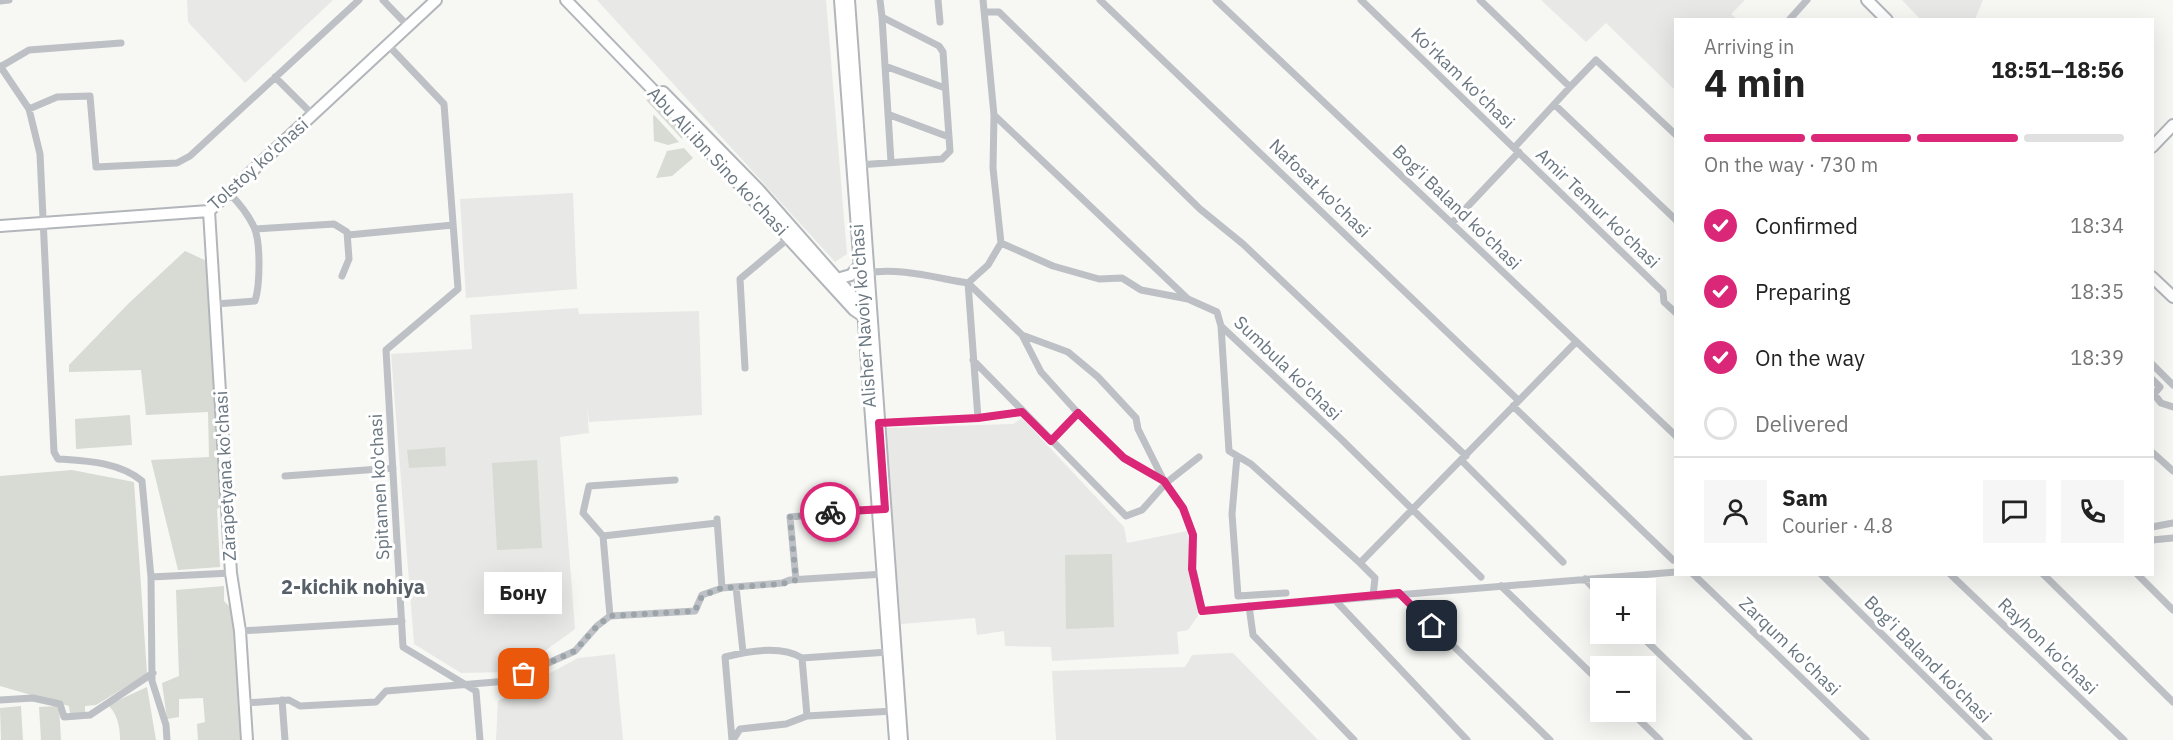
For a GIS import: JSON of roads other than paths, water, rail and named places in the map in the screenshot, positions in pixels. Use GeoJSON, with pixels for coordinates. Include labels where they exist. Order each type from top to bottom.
{"type":"FeatureCollection","features":[{"type":"Feature","properties":{"kind":"street"},"geometry":{"type":"LineString","coordinates":[[0,1],[9,0]]}},
{"type":"Feature","properties":{"kind":"street"},"geometry":{"type":"LineString","coordinates":[[29,109],[57,97],[90,96],[96,167],[177,163],[190,156],[359,0]]}},
{"type":"Feature","properties":{"kind":"street"},"geometry":{"type":"LineString","coordinates":[[383,0],[408,26]]}},
{"type":"Feature","properties":{"kind":"street","name":"Tolstoy ko'chasi"},"geometry":{"type":"LineString","coordinates":[[0,226],[209,212],[436,0]]}},
{"type":"Feature","properties":{"kind":"street","name":"Abu Ali ibn Sino ko'chasi"},"geometry":{"type":"LineString","coordinates":[[566,0],[867,313]]}},
{"type":"Feature","properties":{"kind":"street","name":"Abu Ali ibn Sino ko'chasi"},"geometry":{"type":"LineString","coordinates":[[575,0],[867,313]]}},
{"type":"Feature","properties":{"kind":"street","name":"Alisher Navoiy ko'chasi"},"geometry":{"type":"LineString","coordinates":[[840,0],[857,165]]}},
{"type":"Feature","properties":{"kind":"street","name":"Alisher Navoiy ko'chasi"},"geometry":{"type":"LineString","coordinates":[[849,0],[862,271],[879,423],[881,509]]}},
{"type":"Feature","properties":{"kind":"street"},"geometry":{"type":"LineString","coordinates":[[880,0],[890,115],[891,162]]}},
{"type":"Feature","properties":{"kind":"street"},"geometry":{"type":"LineString","coordinates":[[938,0],[940,22]]}},
{"type":"Feature","properties":{"kind":"street"},"geometry":{"type":"LineString","coordinates":[[968,283],[988,265],[1001,243],[993,168],[994,115],[984,0]]}},
{"type":"Feature","properties":{"kind":"street","name":"Nafosat ko'chasi"},"geometry":{"type":"LineString","coordinates":[[1100,0],[1516,403],[1673,560]]}},
{"type":"Feature","properties":{"kind":"street","name":"Bog'i Baland ko'chasi"},"geometry":{"type":"LineString","coordinates":[[1216,0],[1674,434]]}},
{"type":"Feature","properties":{"kind":"street","name":"Ko'rkam ko'chasi"},"geometry":{"type":"LineString","coordinates":[[1361,0],[1516,150]]}},
{"type":"Feature","properties":{"kind":"street"},"geometry":{"type":"LineString","coordinates":[[1480,0],[1570,87]]}},
{"type":"Feature","properties":{"kind":"street"},"geometry":{"type":"LineString","coordinates":[[1791,18],[1807,0]]}},
{"type":"Feature","properties":{"kind":"street"},"geometry":{"type":"LineString","coordinates":[[1867,0],[1885,18]]}},
{"type":"Feature","properties":{"kind":"street"},"geometry":{"type":"LineString","coordinates":[[985,12],[999,12],[1200,209],[1243,244],[1464,458],[1563,562]]}},
{"type":"Feature","properties":{"kind":"street"},"geometry":{"type":"LineString","coordinates":[[857,165],[942,159],[950,151],[943,52],[939,46],[882,17]]}},
{"type":"Feature","properties":{"kind":"street"},"geometry":{"type":"LineString","coordinates":[[121,43],[29,50],[0,67],[29,109],[40,154],[54,452],[58,459],[93,462],[130,471],[142,482],[151,577],[153,681],[166,725],[167,740]]}},
{"type":"Feature","properties":{"kind":"street","name":"Spitamen ko'chasi"},"geometry":{"type":"LineString","coordinates":[[388,45],[444,104],[458,289],[386,350],[404,647],[468,686]]}},
{"type":"Feature","properties":{"kind":"street"},"geometry":{"type":"LineString","coordinates":[[1452,223],[1596,60],[1674,133]]}},
{"type":"Feature","properties":{"kind":"street"},"geometry":{"type":"LineString","coordinates":[[885,66],[945,88]]}},
{"type":"Feature","properties":{"kind":"street"},"geometry":{"type":"LineString","coordinates":[[276,77],[313,115]]}},
{"type":"Feature","properties":{"kind":"street"},"geometry":{"type":"LineString","coordinates":[[1555,105],[1674,218]]}},
{"type":"Feature","properties":{"kind":"street"},"geometry":{"type":"LineString","coordinates":[[890,115],[949,137]]}},
{"type":"Feature","properties":{"kind":"street","name":"Sumbula ko'chasi"},"geometry":{"type":"LineString","coordinates":[[994,115],[1188,299],[1217,312],[1221,326],[1481,577]]}},
{"type":"Feature","properties":{"kind":"street"},"geometry":{"type":"LineString","coordinates":[[2154,145],[2173,125]]}},
{"type":"Feature","properties":{"kind":"street","name":"Amir Temur ko'chasi"},"geometry":{"type":"LineString","coordinates":[[1516,150],[1663,292],[1664,302],[1674,311]]}},
{"type":"Feature","properties":{"kind":"street"},"geometry":{"type":"LineString","coordinates":[[216,304],[255,301],[259,288],[255,230],[241,205],[229,193]]}},
{"type":"Feature","properties":{"kind":"street","name":"Zarapetyana ko'chasi"},"geometry":{"type":"LineString","coordinates":[[209,212],[231,573],[240,631],[247,740]]}},
{"type":"Feature","properties":{"kind":"street"},"geometry":{"type":"LineString","coordinates":[[255,230],[334,224],[347,234],[453,225]]}},
{"type":"Feature","properties":{"kind":"street"},"geometry":{"type":"LineString","coordinates":[[342,276],[349,259],[347,234]]}},
{"type":"Feature","properties":{"kind":"street"},"geometry":{"type":"LineString","coordinates":[[745,368],[740,279],[793,235]]}},
{"type":"Feature","properties":{"kind":"street"},"geometry":{"type":"LineString","coordinates":[[1001,243],[1053,266],[1099,279],[1122,278],[1141,290],[1188,299]]}},
{"type":"Feature","properties":{"kind":"street"},"geometry":{"type":"LineString","coordinates":[[837,279],[862,271],[918,274],[968,283],[1022,335],[1041,372],[1078,413],[1124,458],[1165,482]]}},
{"type":"Feature","properties":{"kind":"street"},"geometry":{"type":"LineString","coordinates":[[2154,279],[2173,297]]}},
{"type":"Feature","properties":{"kind":"street"},"geometry":{"type":"LineString","coordinates":[[968,283],[978,418]]}},
{"type":"Feature","properties":{"kind":"street","name":"Alisher Navoiy ko'chasi"},"geometry":{"type":"LineString","coordinates":[[867,313],[886,574],[902,740]]}},
{"type":"Feature","properties":{"kind":"street"},"geometry":{"type":"LineString","coordinates":[[1221,326],[1229,451],[1251,464],[1376,578],[1373,596]]}},
{"type":"Feature","properties":{"kind":"street"},"geometry":{"type":"LineString","coordinates":[[1022,335],[1068,352],[1098,377],[1136,418],[1138,429],[1165,482],[1183,508],[1193,535],[1192,569],[1202,611],[1674,572]]}},
{"type":"Feature","properties":{"kind":"street"},"geometry":{"type":"LineString","coordinates":[[1360,563],[1576,342]]}},
{"type":"Feature","properties":{"kind":"street"},"geometry":{"type":"LineString","coordinates":[[973,360],[1126,516],[1142,510],[1165,482],[1199,457]]}},
{"type":"Feature","properties":{"kind":"street"},"geometry":{"type":"LineString","coordinates":[[2154,366],[2173,385]]}},
{"type":"Feature","properties":{"kind":"street"},"geometry":{"type":"LineString","coordinates":[[2154,382],[2160,387],[2154,394],[2161,403],[2173,407]]}},
{"type":"Feature","properties":{"kind":"street"},"geometry":{"type":"LineString","coordinates":[[879,423],[978,418],[1022,412]]}},
{"type":"Feature","properties":{"kind":"street"},"geometry":{"type":"LineString","coordinates":[[1051,441],[1078,413]]}},
{"type":"Feature","properties":{"kind":"street"},"geometry":{"type":"LineString","coordinates":[[2154,454],[2173,471]]}},
{"type":"Feature","properties":{"kind":"street"},"geometry":{"type":"LineString","coordinates":[[1237,456],[1232,514],[1238,596],[1286,593]]}},
{"type":"Feature","properties":{"kind":"street"},"geometry":{"type":"LineString","coordinates":[[285,476],[393,468]]}},
{"type":"Feature","properties":{"kind":"street"},"geometry":{"type":"LineString","coordinates":[[610,616],[603,536],[584,513],[589,486],[675,480]]}},
{"type":"Feature","properties":{"kind":"street"},"geometry":{"type":"LineString","coordinates":[[796,580],[790,517],[881,509]]}},
{"type":"Feature","properties":{"kind":"street"},"geometry":{"type":"LineString","coordinates":[[603,536],[717,520],[722,588]]}},
{"type":"Feature","properties":{"kind":"street"},"geometry":{"type":"LineString","coordinates":[[2154,527],[2173,523]]}},
{"type":"Feature","properties":{"kind":"street"},"geometry":{"type":"LineString","coordinates":[[2154,540],[2173,538]]}},
{"type":"Feature","properties":{"kind":"street"},"geometry":{"type":"LineString","coordinates":[[151,577],[231,573]]}},
{"type":"Feature","properties":{"kind":"street"},"geometry":{"type":"LineString","coordinates":[[245,703],[289,700],[300,706],[376,702],[386,691],[508,681],[575,651],[597,626],[610,616],[695,611],[702,596],[722,588],[886,574]]}},
{"type":"Feature","properties":{"kind":"street","name":"Alisher Navoiy ko'chasi"},"geometry":{"type":"LineString","coordinates":[[886,574],[888,652],[895,740]]}},
{"type":"Feature","properties":{"kind":"street","name":"Zarqum ko'chasi"},"geometry":{"type":"LineString","coordinates":[[1695,576],[1866,740]]}},
{"type":"Feature","properties":{"kind":"street","name":"Bog'i Baland ko'chasi"},"geometry":{"type":"LineString","coordinates":[[1823,576],[1989,740]]}},
{"type":"Feature","properties":{"kind":"street","name":"Rayhon ko'chasi"},"geometry":{"type":"LineString","coordinates":[[1952,576],[2124,740]]}},
{"type":"Feature","properties":{"kind":"street"},"geometry":{"type":"LineString","coordinates":[[2045,576],[2173,702]]}},
{"type":"Feature","properties":{"kind":"street"},"geometry":{"type":"LineString","coordinates":[[2139,576],[2173,610]]}},
{"type":"Feature","properties":{"kind":"street"},"geometry":{"type":"LineString","coordinates":[[1585,579],[1590,584]]}},
{"type":"Feature","properties":{"kind":"street"},"geometry":{"type":"LineString","coordinates":[[1501,586],[1590,672]]}},
{"type":"Feature","properties":{"kind":"street"},"geometry":{"type":"LineString","coordinates":[[736,587],[743,652]]}},
{"type":"Feature","properties":{"kind":"street"},"geometry":{"type":"LineString","coordinates":[[1399,593],[1550,740]]}},
{"type":"Feature","properties":{"kind":"street"},"geometry":{"type":"LineString","coordinates":[[1334,599],[1467,740]]}},
{"type":"Feature","properties":{"kind":"street"},"geometry":{"type":"LineString","coordinates":[[1249,606],[1253,635],[1354,740]]}},
{"type":"Feature","properties":{"kind":"street"},"geometry":{"type":"LineString","coordinates":[[240,631],[402,621]]}},
{"type":"Feature","properties":{"kind":"street"},"geometry":{"type":"LineString","coordinates":[[1649,644],[1749,740]]}},
{"type":"Feature","properties":{"kind":"street"},"geometry":{"type":"LineString","coordinates":[[733,740],[725,657],[743,652],[790,651],[802,658],[888,652]]}},
{"type":"Feature","properties":{"kind":"street"},"geometry":{"type":"LineString","coordinates":[[802,658],[807,716]]}},
{"type":"Feature","properties":{"kind":"street"},"geometry":{"type":"LineString","coordinates":[[0,700],[33,698],[60,704],[64,717],[70,719],[90,716],[153,673]]}},
{"type":"Feature","properties":{"kind":"street"},"geometry":{"type":"LineString","coordinates":[[468,686],[476,691],[480,740]]}},
{"type":"Feature","properties":{"kind":"street"},"geometry":{"type":"LineString","coordinates":[[282,700],[285,740]]}},
{"type":"Feature","properties":{"kind":"street"},"geometry":{"type":"LineString","coordinates":[[733,740],[740,729],[786,724],[807,716],[893,711]]}},
{"type":"Feature","properties":{"kind":"street"},"geometry":{"type":"LineString","coordinates":[[1641,722],[1660,740]]}},
{"type":"Feature","properties":{"kind":"place","name":"Бону"},"geometry":{"type":"Point","coordinates":[524,674]}},
{"type":"Feature","properties":{"kind":"district","name":"2-kichik nohiya"},"geometry":{"type":"Point","coordinates":[353,586]}}]}
